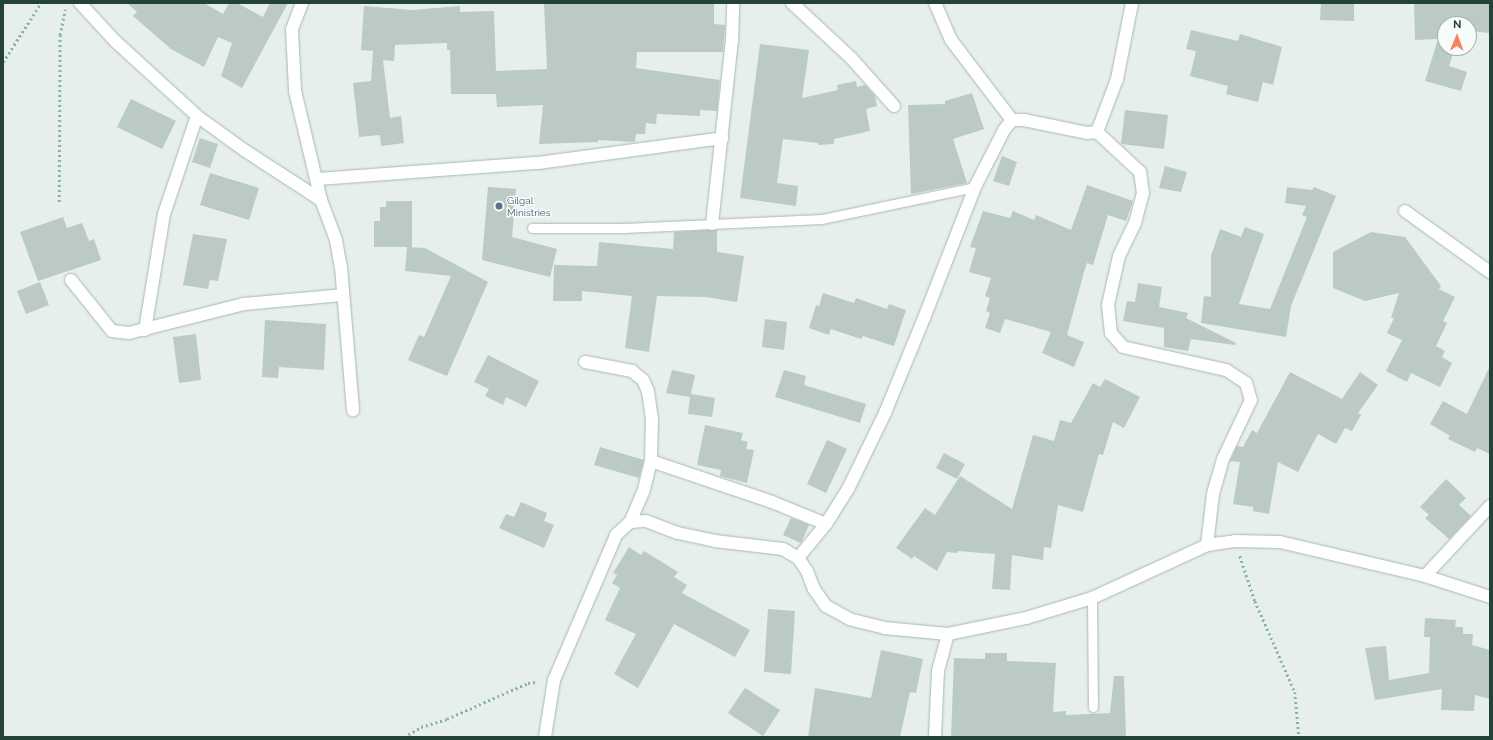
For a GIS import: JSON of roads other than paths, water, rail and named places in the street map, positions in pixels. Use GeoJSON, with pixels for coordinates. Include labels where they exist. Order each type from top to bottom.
{"type":"FeatureCollection","features":[{"type":"Feature","properties":{"kind":"street"},"geometry":{"type":"LineString","coordinates":[[80,3],[115,41],[197,116],[244,150],[321,200]]}},
{"type":"Feature","properties":{"kind":"street"},"geometry":{"type":"LineString","coordinates":[[302,3],[292,29],[292,54],[295,91],[318,179],[321,200],[336,240],[341,267],[342,295],[353,411]]}},
{"type":"Feature","properties":{"kind":"street"},"geometry":{"type":"LineString","coordinates":[[712,224],[722,138],[733,3]]}},
{"type":"Feature","properties":{"kind":"street"},"geometry":{"type":"LineString","coordinates":[[792,3],[852,59],[894,106]]}},
{"type":"Feature","properties":{"kind":"street"},"geometry":{"type":"LineString","coordinates":[[934,3],[952,40],[1012,120]]}},
{"type":"Feature","properties":{"kind":"street"},"geometry":{"type":"LineString","coordinates":[[1097,132],[1117,79],[1132,3]]}},
{"type":"Feature","properties":{"kind":"street"},"geometry":{"type":"LineString","coordinates":[[145,330],[164,214],[197,116]]}},
{"type":"Feature","properties":{"kind":"street"},"geometry":{"type":"LineString","coordinates":[[1012,120],[1024,120],[1087,133],[1097,132],[1140,172],[1143,193],[1135,224],[1119,256],[1110,298],[1111,332],[1124,347],[1226,370],[1246,383],[1251,400],[1223,459],[1213,494],[1207,545]]}},
{"type":"Feature","properties":{"kind":"street"},"geometry":{"type":"LineString","coordinates":[[798,558],[826,524],[848,490],[885,412],[975,187],[1004,130],[1012,120]]}},
{"type":"Feature","properties":{"kind":"street"},"geometry":{"type":"LineString","coordinates":[[318,179],[538,163],[722,138]]}},
{"type":"Feature","properties":{"kind":"street"},"geometry":{"type":"LineString","coordinates":[[1405,211],[1490,272]]}},
{"type":"Feature","properties":{"kind":"street"},"geometry":{"type":"LineString","coordinates":[[71,280],[112,331],[129,333],[244,304],[342,295]]}},
{"type":"Feature","properties":{"kind":"street"},"geometry":{"type":"LineString","coordinates":[[545,737],[554,680],[616,534],[630,522],[643,492],[651,461],[652,419],[648,392],[643,380],[632,371],[585,362]]}},
{"type":"Feature","properties":{"kind":"street"},"geometry":{"type":"LineString","coordinates":[[651,461],[772,502],[826,524]]}},
{"type":"Feature","properties":{"kind":"street"},"geometry":{"type":"LineString","coordinates":[[1425,576],[1490,506]]}},
{"type":"Feature","properties":{"kind":"street"},"geometry":{"type":"LineString","coordinates":[[630,522],[646,522],[678,533],[715,541],[783,549],[798,558],[807,571],[814,589],[826,606],[848,619],[884,628],[948,634],[1026,618],[1092,598],[1207,545],[1235,541],[1280,542],[1425,576],[1490,597]]}},
{"type":"Feature","properties":{"kind":"street"},"geometry":{"type":"LineString","coordinates":[[936,737],[938,671],[948,634]]}},
{"type":"Feature","properties":{"kind":"lane"},"geometry":{"type":"LineString","coordinates":[[532,228],[712,224],[822,219],[975,187]]}},
{"type":"Feature","properties":{"kind":"lane"},"geometry":{"type":"LineString","coordinates":[[1092,598],[1093,707]]}},
{"type":"Feature","properties":{"kind":"place","name":"Gilgal Ministries"},"geometry":{"type":"Point","coordinates":[499,206]}}]}
